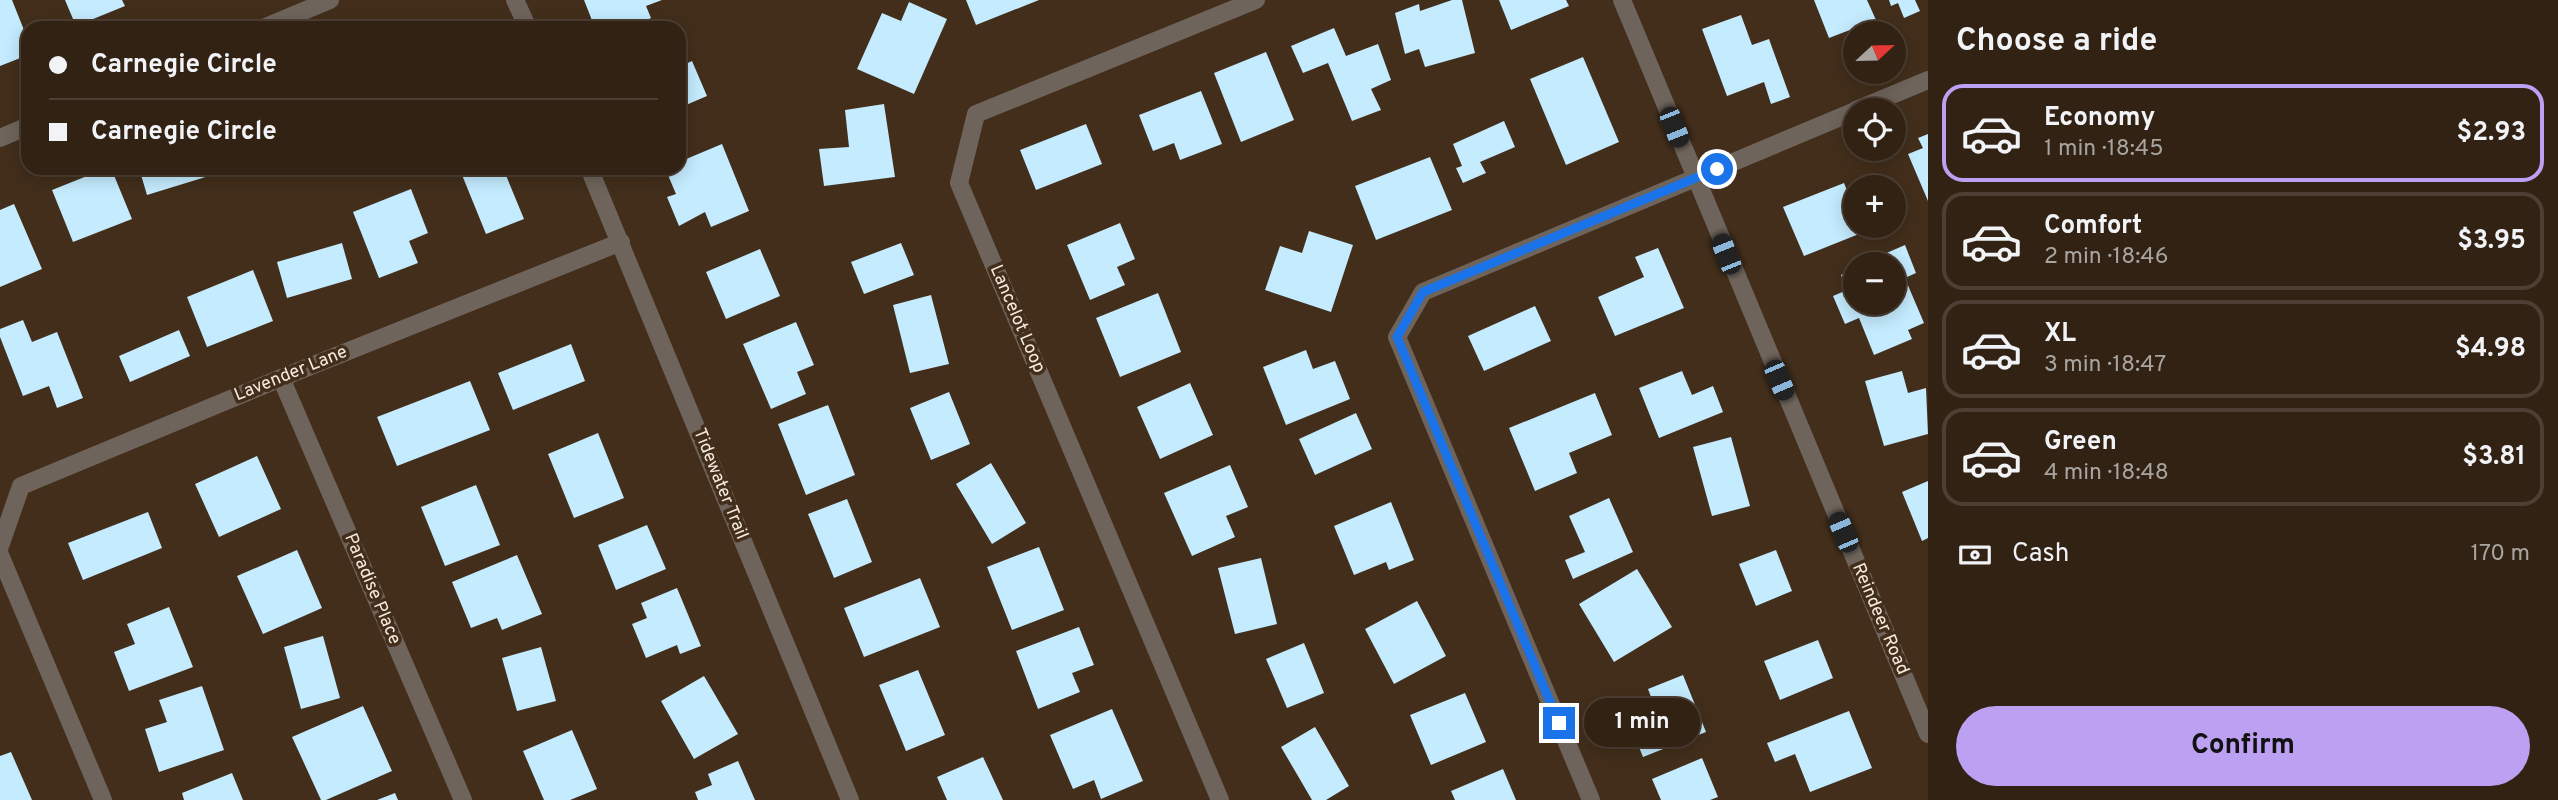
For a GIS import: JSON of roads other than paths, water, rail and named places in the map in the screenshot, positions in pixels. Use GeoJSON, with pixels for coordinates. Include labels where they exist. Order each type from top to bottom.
{"type":"FeatureCollection","features":[{"type":"Feature","properties":{"kind":"street"},"geometry":{"type":"LineString","coordinates":[[280,21],[330,0]]}},
{"type":"Feature","properties":{"kind":"street"},"geometry":{"type":"LineString","coordinates":[[516,0],[525,21]]}},
{"type":"Feature","properties":{"kind":"street","name":"Lancelot Loop"},"geometry":{"type":"LineString","coordinates":[[1220,800],[959,183],[976,114],[1256,0]]}},
{"type":"Feature","properties":{"kind":"street","name":"Reindeer Road"},"geometry":{"type":"LineString","coordinates":[[1622,0],[1928,734]]}},
{"type":"Feature","properties":{"kind":"street"},"geometry":{"type":"LineString","coordinates":[[1886,98],[1928,80]]}},
{"type":"Feature","properties":{"kind":"street"},"geometry":{"type":"LineString","coordinates":[[1591,800],[1397,337],[1423,292],[1843,116]]}},
{"type":"Feature","properties":{"kind":"street"},"geometry":{"type":"LineString","coordinates":[[0,138],[21,129]]}},
{"type":"Feature","properties":{"kind":"street","name":"Tidewater Trail"},"geometry":{"type":"LineString","coordinates":[[592,175],[850,800]]}},
{"type":"Feature","properties":{"kind":"street","name":"Lavender Lane"},"geometry":{"type":"LineString","coordinates":[[0,546],[21,486],[621,242]]}},
{"type":"Feature","properties":{"kind":"street","name":"Paradise Place"},"geometry":{"type":"LineString","coordinates":[[281,378],[463,800]]}},
{"type":"Feature","properties":{"kind":"street"},"geometry":{"type":"LineString","coordinates":[[0,555],[103,800]]}}]}
